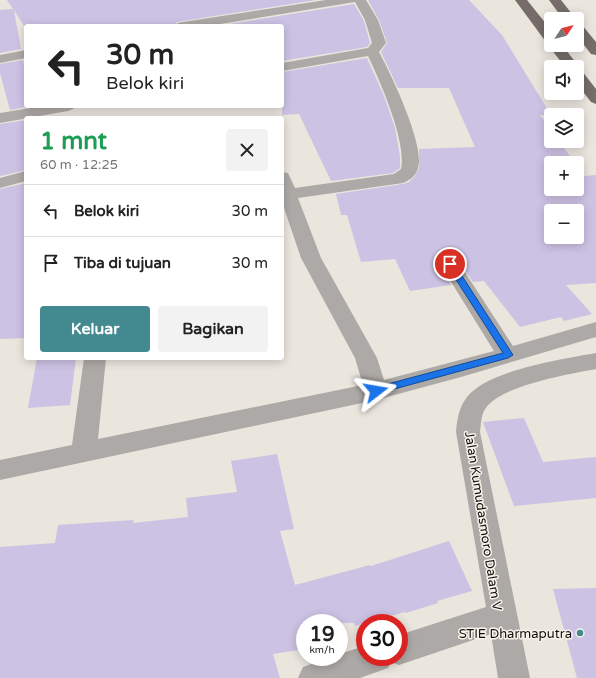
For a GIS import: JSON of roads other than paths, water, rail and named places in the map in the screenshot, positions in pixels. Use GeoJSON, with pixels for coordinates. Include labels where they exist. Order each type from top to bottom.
{"type":"FeatureCollection","features":[{"type":"Feature","properties":{"kind":"highway"},"geometry":{"type":"LineString","coordinates":[[521,0],[544,30]]}},
{"type":"Feature","properties":{"kind":"highway"},"geometry":{"type":"LineString","coordinates":[[555,0],[564,12]]}},
{"type":"Feature","properties":{"kind":"highway"},"geometry":{"type":"LineString","coordinates":[[584,36],[596,51]]}},
{"type":"Feature","properties":{"kind":"highway"},"geometry":{"type":"LineString","coordinates":[[560,52],[567,60]]}},
{"type":"Feature","properties":{"kind":"highway"},"geometry":{"type":"LineString","coordinates":[[584,83],[596,99]]}},
{"type":"Feature","properties":{"kind":"street"},"geometry":{"type":"LineString","coordinates":[[251,24],[298,13],[312,3],[350,0]]}},
{"type":"Feature","properties":{"kind":"street"},"geometry":{"type":"LineString","coordinates":[[201,24],[298,13],[362,3],[375,27],[379,43],[377,48],[372,51],[284,67]]}},
{"type":"Feature","properties":{"kind":"street"},"geometry":{"type":"LineString","coordinates":[[372,51],[383,70],[398,107],[410,153],[410,168],[405,175],[397,179],[284,186],[311,258],[366,358],[376,391]]}},
{"type":"Feature","properties":{"kind":"street"},"geometry":{"type":"LineString","coordinates":[[3,62],[24,55]]}},
{"type":"Feature","properties":{"kind":"street"},"geometry":{"type":"LineString","coordinates":[[3,62],[24,63]]}},
{"type":"Feature","properties":{"kind":"street"},"geometry":{"type":"LineString","coordinates":[[0,118],[57,108]]}},
{"type":"Feature","properties":{"kind":"street"},"geometry":{"type":"LineString","coordinates":[[0,183],[24,177]]}},
{"type":"Feature","properties":{"kind":"street"},"geometry":{"type":"LineString","coordinates":[[450,264],[508,355]]}},
{"type":"Feature","properties":{"kind":"street"},"geometry":{"type":"LineString","coordinates":[[0,470],[376,391],[596,329]]}},
{"type":"Feature","properties":{"kind":"street"},"geometry":{"type":"LineString","coordinates":[[84,453],[95,360]]}},
{"type":"Feature","properties":{"kind":"street","name":"Jalan Kumudasmoro Dalam V"},"geometry":{"type":"LineString","coordinates":[[408,647],[502,616],[468,432],[472,411],[482,396],[499,386],[558,369],[596,361]]}},
{"type":"Feature","properties":{"kind":"street"},"geometry":{"type":"LineString","coordinates":[[502,616],[514,678]]}},
{"type":"Feature","properties":{"kind":"street"},"geometry":{"type":"LineString","coordinates":[[314,678],[356,664]]}},
{"type":"Feature","properties":{"kind":"place","name":"STIE Dharmaputra"},"geometry":{"type":"Point","coordinates":[580,633]}}]}
